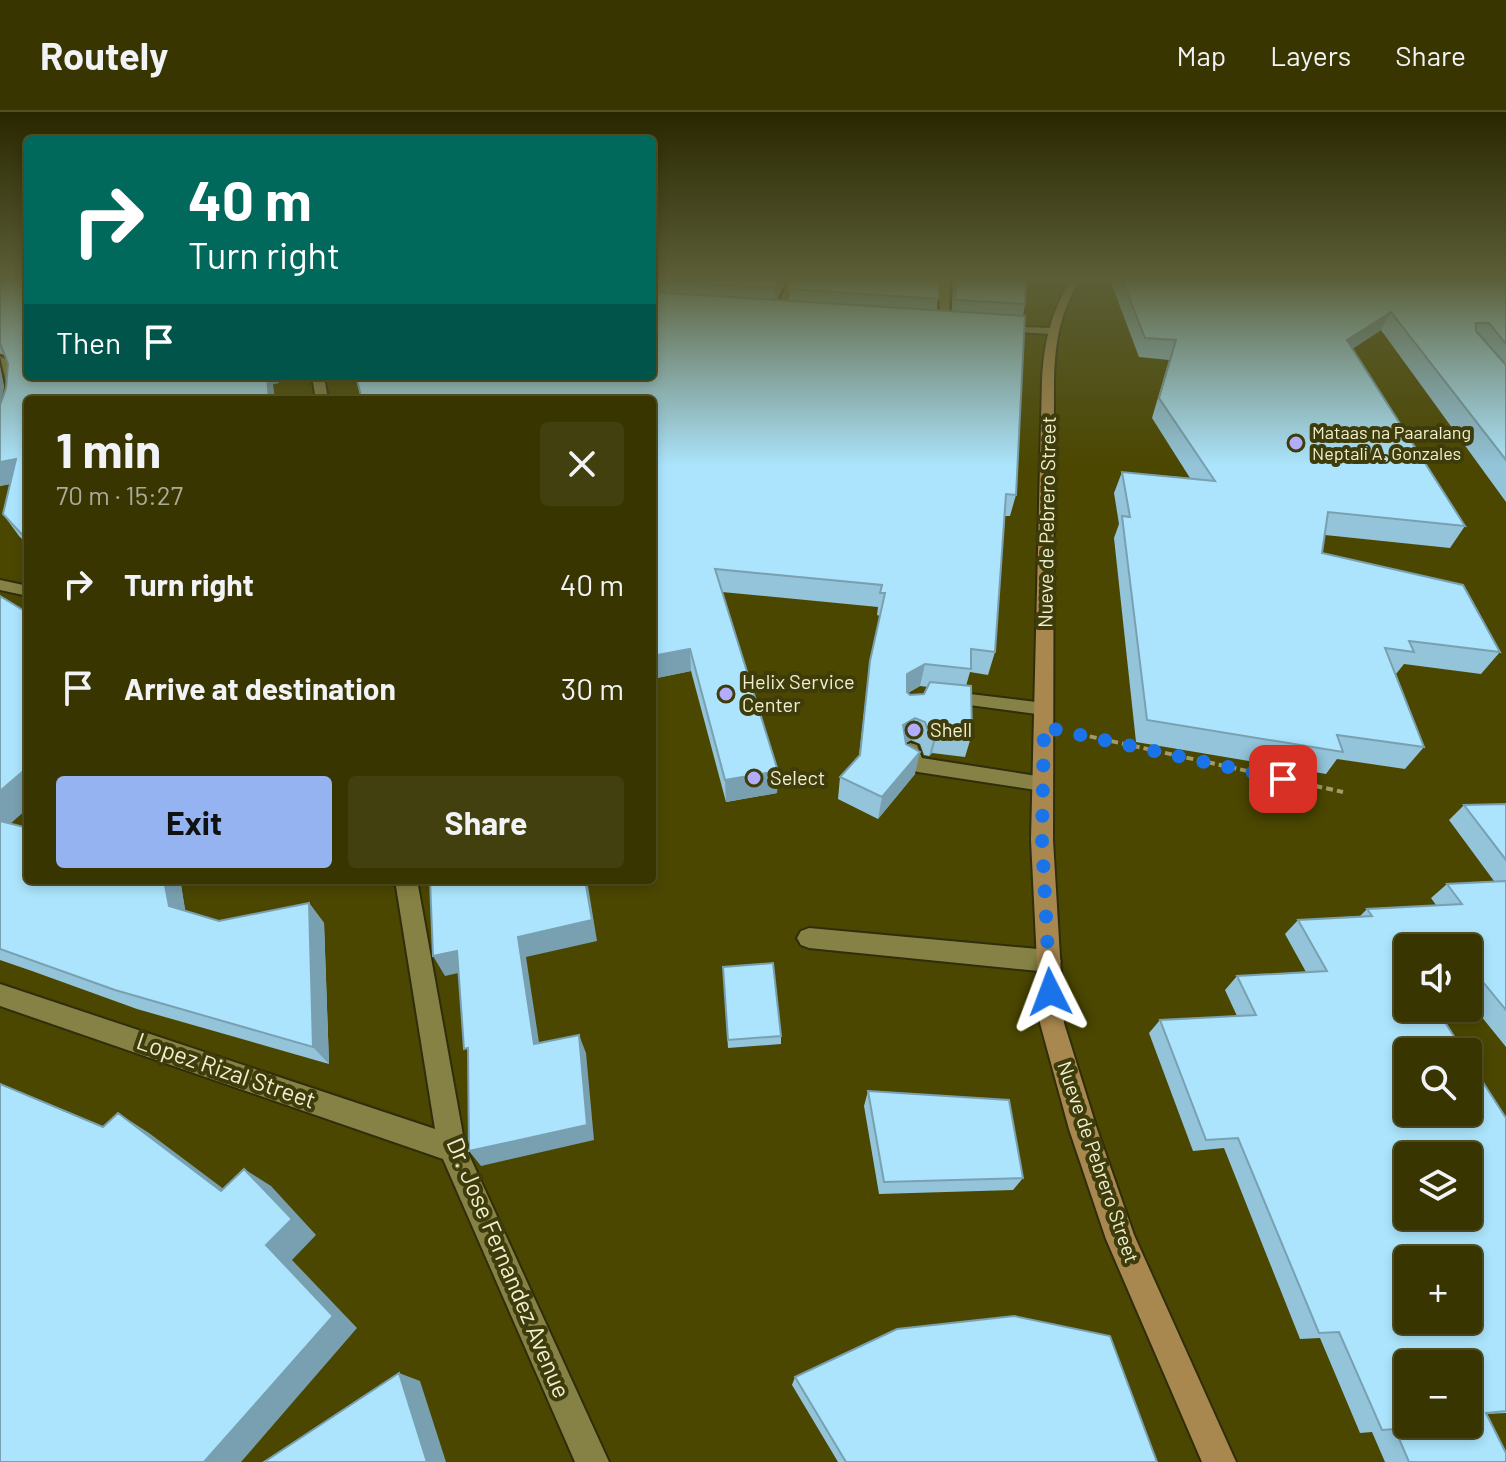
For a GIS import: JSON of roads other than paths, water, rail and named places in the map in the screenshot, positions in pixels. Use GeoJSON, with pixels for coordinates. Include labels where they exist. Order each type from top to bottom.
{"type":"FeatureCollection","features":[{"type":"Feature","properties":{"kind":"main road","name":"Nueve de Pebrero Street"},"geometry":{"type":"LineString","coordinates":[[1051,340],[1042,840],[1052,1023],[1083,1129],[1121,1239],[1219,1462]]}},
{"type":"Feature","properties":{"kind":"street"},"geometry":{"type":"LineString","coordinates":[[0,359],[7,364],[14,388],[0,441]]}},
{"type":"Feature","properties":{"kind":"street"},"geometry":{"type":"LineString","coordinates":[[0,585],[24,590]]}},
{"type":"Feature","properties":{"kind":"street"},"geometry":{"type":"LineString","coordinates":[[920,695],[1044,718]]}},
{"type":"Feature","properties":{"kind":"street"},"geometry":{"type":"LineString","coordinates":[[910,750],[912,762],[918,765],[1043,784]]}},
{"type":"Feature","properties":{"kind":"street","name":"Dr. Jose Fernandez Avenue"},"geometry":{"type":"LineString","coordinates":[[407,884],[452,1148],[592,1462]]}},
{"type":"Feature","properties":{"kind":"street"},"geometry":{"type":"LineString","coordinates":[[809,938],[1049,961]]}},
{"type":"Feature","properties":{"kind":"street","name":"Lopez Rizal Street"},"geometry":{"type":"LineString","coordinates":[[0,995],[452,1148]]}},
{"type":"Feature","properties":{"kind":"place","name":"Mataas na Paaralang Neptali A. Gonzales"},"geometry":{"type":"Point","coordinates":[1296,443]}},
{"type":"Feature","properties":{"kind":"place","name":"Helix Service Center"},"geometry":{"type":"Point","coordinates":[726,694]}},
{"type":"Feature","properties":{"kind":"place","name":"Shell"},"geometry":{"type":"Point","coordinates":[914,730]}},
{"type":"Feature","properties":{"kind":"place","name":"Select"},"geometry":{"type":"Point","coordinates":[754,778]}}]}
